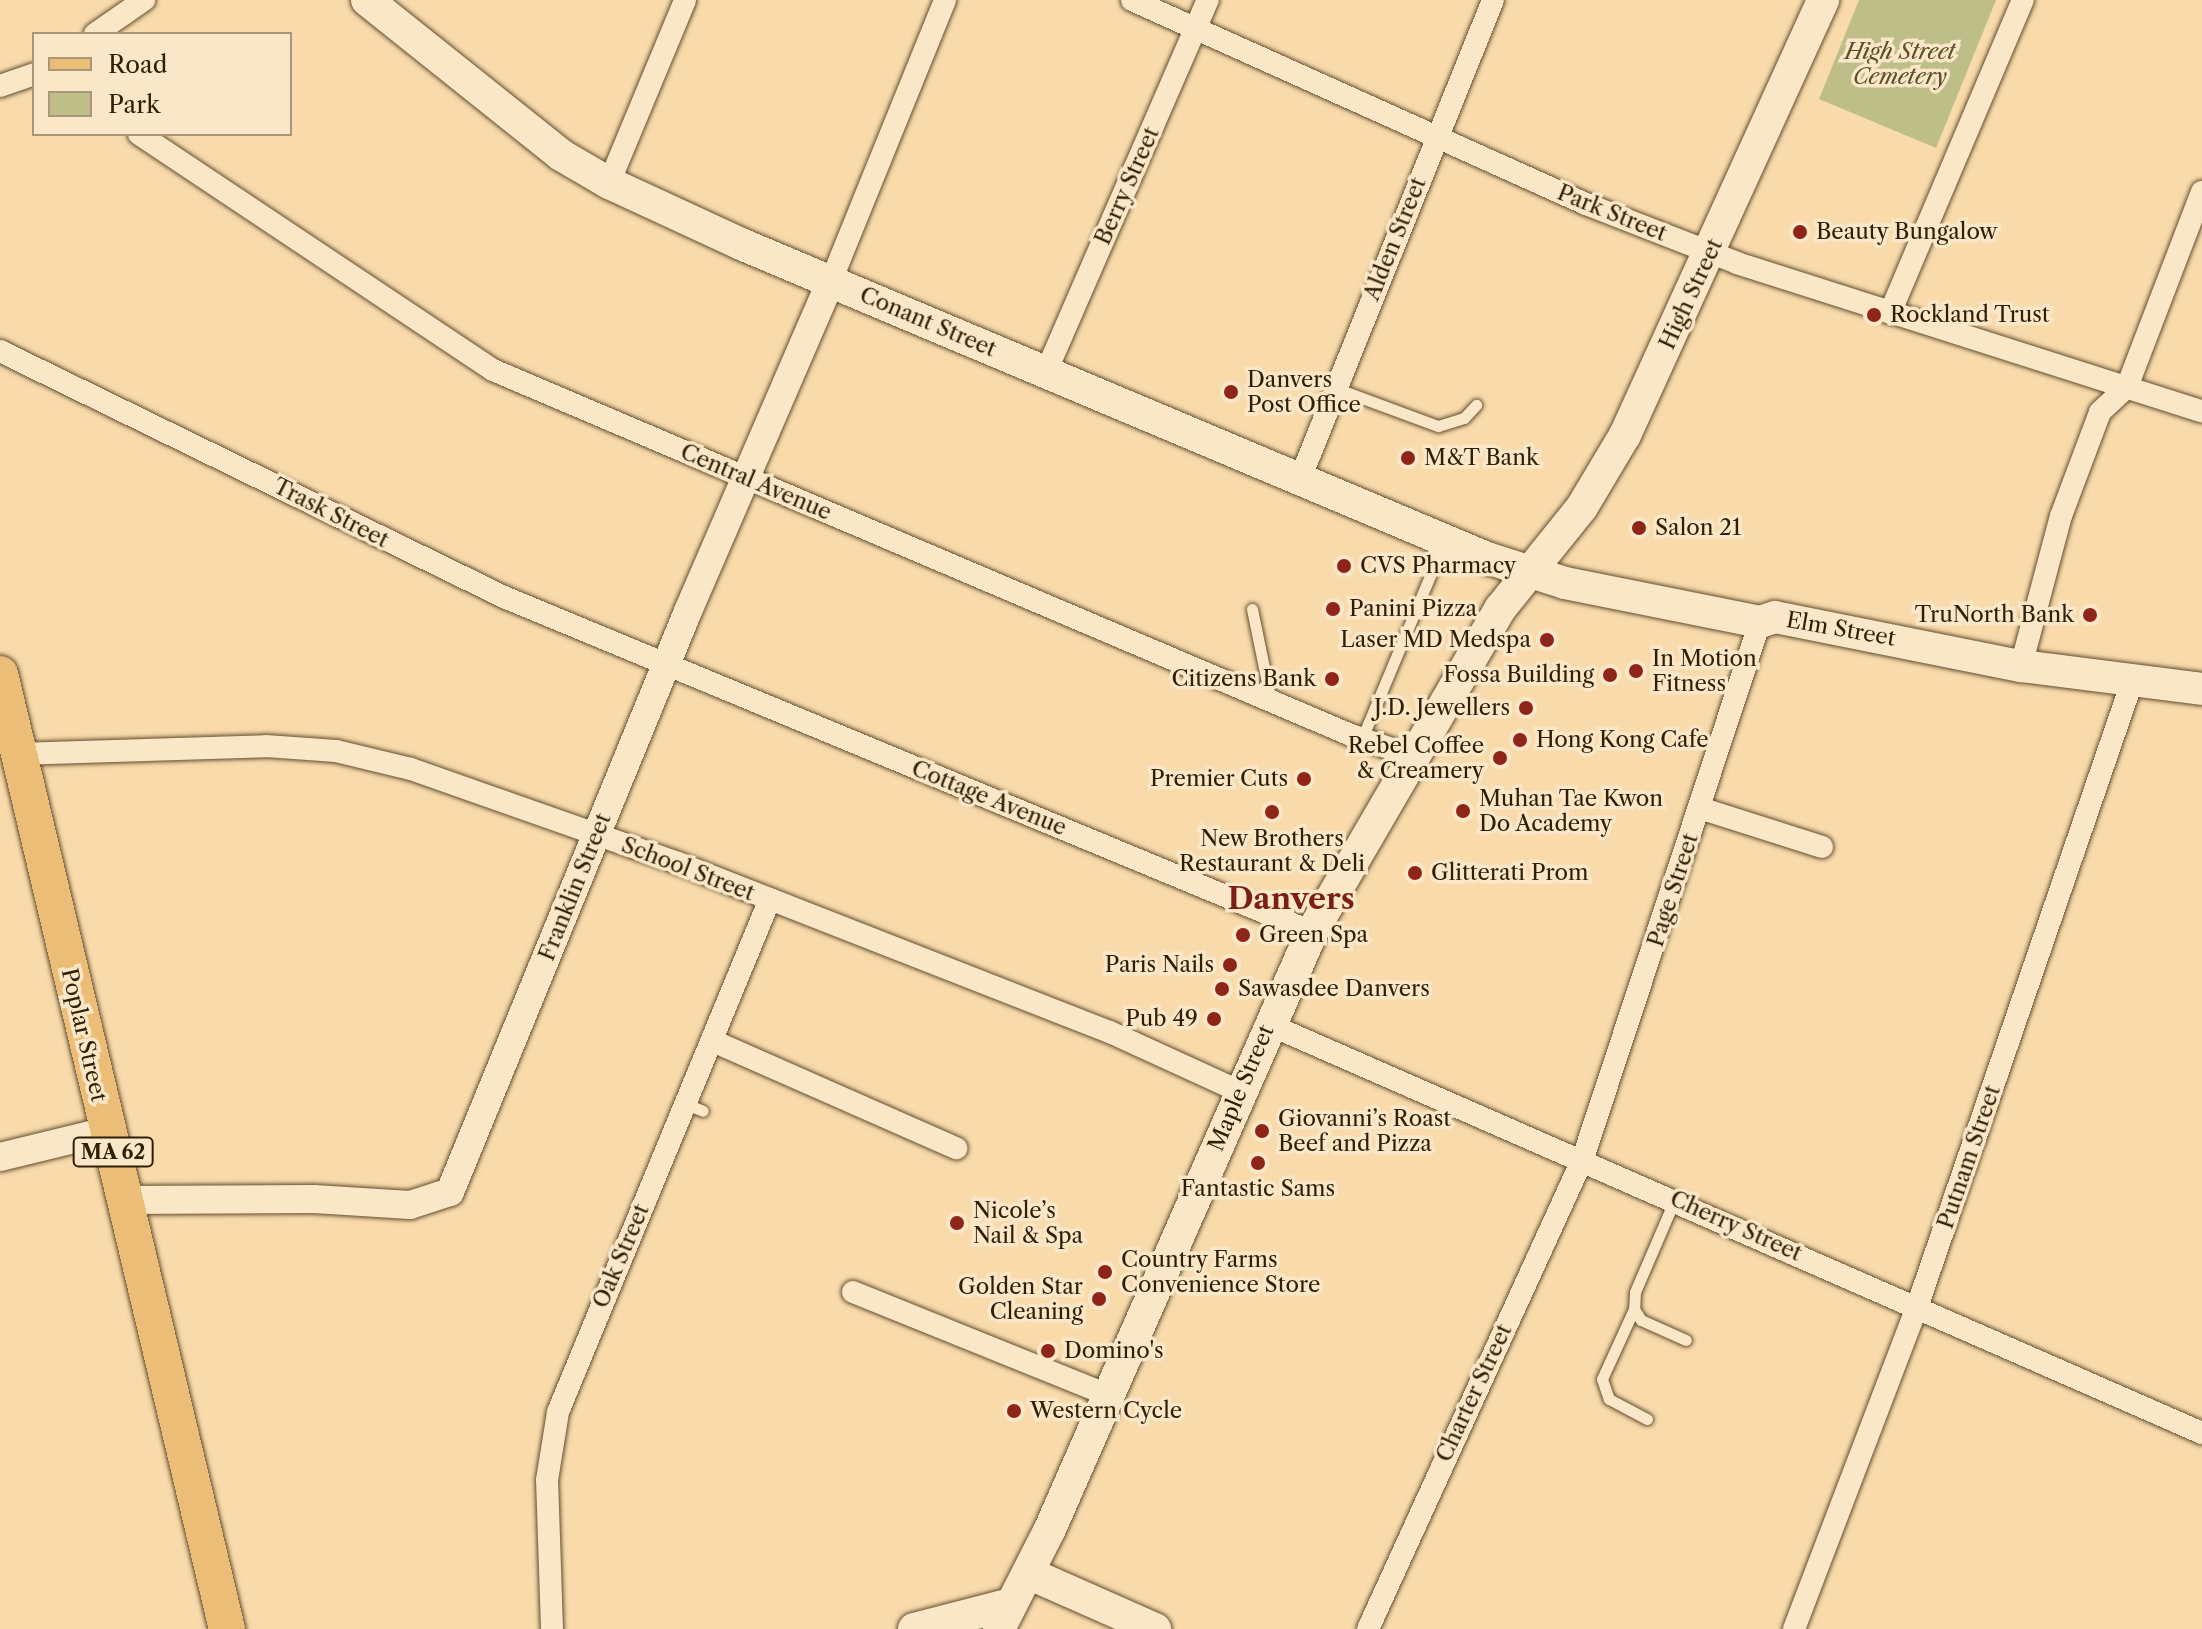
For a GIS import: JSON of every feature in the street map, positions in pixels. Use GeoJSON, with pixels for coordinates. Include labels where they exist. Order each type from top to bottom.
{"type":"FeatureCollection","features":[{"type":"Feature","properties":{"kind":"main road","name":"Conant Street"},"geometry":{"type":"LineString","coordinates":[[367,0],[561,155],[609,183],[1046,372],[1446,540],[1530,572]]}},
{"type":"Feature","properties":{"kind":"main road","name":"High Street"},"geometry":{"type":"LineString","coordinates":[[1530,572],[1582,507],[1625,435],[1823,0]]}},
{"type":"Feature","properties":{"kind":"main road","name":"Elm Street"},"geometry":{"type":"LineString","coordinates":[[1530,572],[1760,622],[1775,617],[2021,666],[2202,689]]}},
{"type":"Feature","properties":{"kind":"main road","name":"Maple Street"},"geometry":{"type":"LineString","coordinates":[[1005,1616],[1028,1573],[1108,1395],[1268,1024],[1312,932],[1500,609],[1530,572]]}},
{"type":"Feature","properties":{"kind":"main road","name":"Poplar Street"},"geometry":{"type":"LineString","coordinates":[[0,674],[227,1629]]}},
{"type":"Feature","properties":{"kind":"main road"},"geometry":{"type":"LineString","coordinates":[[1028,1573],[1155,1629]]}},
{"type":"Feature","properties":{"kind":"main road"},"geometry":{"type":"LineString","coordinates":[[914,1629],[1005,1616]]}},
{"type":"Feature","properties":{"kind":"street"},"geometry":{"type":"LineString","coordinates":[[98,32],[144,0]]}},
{"type":"Feature","properties":{"kind":"street"},"geometry":{"type":"LineString","coordinates":[[609,183],[685,0]]}},
{"type":"Feature","properties":{"kind":"street"},"geometry":{"type":"LineString","coordinates":[[831,281],[945,0]]}},
{"type":"Feature","properties":{"kind":"street","name":"Park Street"},"geometry":{"type":"LineString","coordinates":[[1132,0],[1435,137],[1710,253],[2202,411]]}},
{"type":"Feature","properties":{"kind":"street","name":"Berry Street"},"geometry":{"type":"LineString","coordinates":[[1046,372],[1208,0]]}},
{"type":"Feature","properties":{"kind":"street","name":"Alden Street"},"geometry":{"type":"LineString","coordinates":[[1300,479],[1435,137],[1493,0]]}},
{"type":"Feature","properties":{"kind":"street"},"geometry":{"type":"LineString","coordinates":[[1890,313],[1973,128],[2023,0]]}},
{"type":"Feature","properties":{"kind":"street"},"geometry":{"type":"LineString","coordinates":[[0,86],[32,75]]}},
{"type":"Feature","properties":{"kind":"street","name":"Central Avenue"},"geometry":{"type":"LineString","coordinates":[[142,136],[493,370],[1270,697],[1351,735],[1363,736],[1412,756]]}},
{"type":"Feature","properties":{"kind":"street"},"geometry":{"type":"LineString","coordinates":[[2021,666],[2061,516],[2100,412],[2127,387],[2202,192]]}},
{"type":"Feature","properties":{"kind":"street","name":"Franklin Street"},"geometry":{"type":"LineString","coordinates":[[125,1200],[314,1199],[410,1205],[450,1192],[595,834],[831,281]]}},
{"type":"Feature","properties":{"kind":"street","name":"Trask Street"},"geometry":{"type":"LineString","coordinates":[[0,351],[416,557],[666,665]]}},
{"type":"Feature","properties":{"kind":"street","name":"Page Street"},"geometry":{"type":"LineString","coordinates":[[1583,1158],[1760,622]]}},
{"type":"Feature","properties":{"kind":"street","name":"Cottage Avenue"},"geometry":{"type":"LineString","coordinates":[[666,665],[1312,932]]}},
{"type":"Feature","properties":{"kind":"street","name":"Putnam Street"},"geometry":{"type":"LineString","coordinates":[[1794,1629],[1917,1307],[2132,682]]}},
{"type":"Feature","properties":{"kind":"street","name":"School Street"},"geometry":{"type":"LineString","coordinates":[[17,754],[266,746],[336,751],[411,769],[770,899],[1110,1032],[1239,1091]]}},
{"type":"Feature","properties":{"kind":"street"},"geometry":{"type":"LineString","coordinates":[[1700,808],[1822,847]]}},
{"type":"Feature","properties":{"kind":"street","name":"Oak Street"},"geometry":{"type":"LineString","coordinates":[[552,1629],[547,1480],[558,1412],[695,1108],[713,1041],[770,899]]}},
{"type":"Feature","properties":{"kind":"street","name":"Cherry Street"},"geometry":{"type":"LineString","coordinates":[[1268,1024],[1583,1158],[2202,1433]]}},
{"type":"Feature","properties":{"kind":"street"},"geometry":{"type":"LineString","coordinates":[[713,1041],[956,1148]]}},
{"type":"Feature","properties":{"kind":"street"},"geometry":{"type":"LineString","coordinates":[[0,1157],[107,1131]]}},
{"type":"Feature","properties":{"kind":"street","name":"Charter Street"},"geometry":{"type":"LineString","coordinates":[[1368,1629],[1583,1158]]}},
{"type":"Feature","properties":{"kind":"street"},"geometry":{"type":"LineString","coordinates":[[853,1292],[1108,1395]]}},
{"type":"Feature","properties":{"kind":"lane"},"geometry":{"type":"LineString","coordinates":[[1335,388],[1438,426],[1464,418],[1476,405]]}},
{"type":"Feature","properties":{"kind":"lane"},"geometry":{"type":"LineString","coordinates":[[1363,736],[1446,540]]}},
{"type":"Feature","properties":{"kind":"lane"},"geometry":{"type":"LineString","coordinates":[[1252,609],[1270,697]]}},
{"type":"Feature","properties":{"kind":"lane"},"geometry":{"type":"LineString","coordinates":[[1647,1419],[1609,1399],[1602,1379],[1634,1309],[1635,1292],[1675,1199]]}},
{"type":"Feature","properties":{"kind":"lane"},"geometry":{"type":"LineString","coordinates":[[1634,1309],[1641,1320],[1686,1340]]}},
{"type":"Feature","properties":{"kind":"green space","name":"High Street Cemetery"},"geometry":{"type":"Polygon","coordinates":[[[1859,0],[1996,0],[1936,148],[1819,99],[1859,0]]]}},
{"type":"Feature","properties":{"kind":"place","name":"Beauty Bungalow"},"geometry":{"type":"Point","coordinates":[1800,232]}},
{"type":"Feature","properties":{"kind":"place","name":"Rockland Trust"},"geometry":{"type":"Point","coordinates":[1874,315]}},
{"type":"Feature","properties":{"kind":"place","name":"Danvers Post Office"},"geometry":{"type":"Point","coordinates":[1231,392]}},
{"type":"Feature","properties":{"kind":"place","name":"M&T Bank"},"geometry":{"type":"Point","coordinates":[1408,458]}},
{"type":"Feature","properties":{"kind":"place","name":"Salon 21"},"geometry":{"type":"Point","coordinates":[1639,528]}},
{"type":"Feature","properties":{"kind":"place","name":"CVS Pharmacy"},"geometry":{"type":"Point","coordinates":[1344,566]}},
{"type":"Feature","properties":{"kind":"place","name":"Panini Pizza"},"geometry":{"type":"Point","coordinates":[1333,609]}},
{"type":"Feature","properties":{"kind":"place","name":"TruNorth Bank"},"geometry":{"type":"Point","coordinates":[2090,615]}},
{"type":"Feature","properties":{"kind":"place","name":"Laser MD Medspa"},"geometry":{"type":"Point","coordinates":[1547,640]}},
{"type":"Feature","properties":{"kind":"place","name":"In Motion Fitness"},"geometry":{"type":"Point","coordinates":[1636,671]}},
{"type":"Feature","properties":{"kind":"place","name":"Fossa Building"},"geometry":{"type":"Point","coordinates":[1610,675]}},
{"type":"Feature","properties":{"kind":"place","name":"Citizens Bank"},"geometry":{"type":"Point","coordinates":[1332,679]}},
{"type":"Feature","properties":{"kind":"place","name":"J.D. Jewellers"},"geometry":{"type":"Point","coordinates":[1526,708]}},
{"type":"Feature","properties":{"kind":"place","name":"Hong Kong Cafe"},"geometry":{"type":"Point","coordinates":[1520,740]}},
{"type":"Feature","properties":{"kind":"place","name":"Rebel Coffee & Creamery"},"geometry":{"type":"Point","coordinates":[1500,758]}},
{"type":"Feature","properties":{"kind":"place","name":"Premier Cuts"},"geometry":{"type":"Point","coordinates":[1304,779]}},
{"type":"Feature","properties":{"kind":"place","name":"Muhan Tae Kwon Do Academy"},"geometry":{"type":"Point","coordinates":[1463,811]}},
{"type":"Feature","properties":{"kind":"place","name":"New Brothers Restaurant & Deli"},"geometry":{"type":"Point","coordinates":[1272,812]}},
{"type":"Feature","properties":{"kind":"place","name":"Glitterati Prom"},"geometry":{"type":"Point","coordinates":[1415,873]}},
{"type":"Feature","properties":{"kind":"place","name":"Green Spa"},"geometry":{"type":"Point","coordinates":[1243,935]}},
{"type":"Feature","properties":{"kind":"place","name":"Paris Nails"},"geometry":{"type":"Point","coordinates":[1230,965]}},
{"type":"Feature","properties":{"kind":"place","name":"Sawasdee Danvers"},"geometry":{"type":"Point","coordinates":[1222,989]}},
{"type":"Feature","properties":{"kind":"place","name":"Pub 49"},"geometry":{"type":"Point","coordinates":[1214,1019]}},
{"type":"Feature","properties":{"kind":"place","name":"Giovanni’s Roast Beef and Pizza"},"geometry":{"type":"Point","coordinates":[1262,1131]}},
{"type":"Feature","properties":{"kind":"place","name":"Fantastic Sams"},"geometry":{"type":"Point","coordinates":[1258,1163]}},
{"type":"Feature","properties":{"kind":"place","name":"Nicole’s Nail & Spa"},"geometry":{"type":"Point","coordinates":[957,1223]}},
{"type":"Feature","properties":{"kind":"place","name":"Country Farms Convenience Store"},"geometry":{"type":"Point","coordinates":[1105,1272]}},
{"type":"Feature","properties":{"kind":"place","name":"Golden Star Cleaning"},"geometry":{"type":"Point","coordinates":[1099,1299]}},
{"type":"Feature","properties":{"kind":"place","name":"Domino's"},"geometry":{"type":"Point","coordinates":[1048,1351]}},
{"type":"Feature","properties":{"kind":"place","name":"Western Cycle"},"geometry":{"type":"Point","coordinates":[1014,1411]}},
{"type":"Feature","properties":{"kind":"district","name":"Danvers"},"geometry":{"type":"Point","coordinates":[1291,899]}}]}
